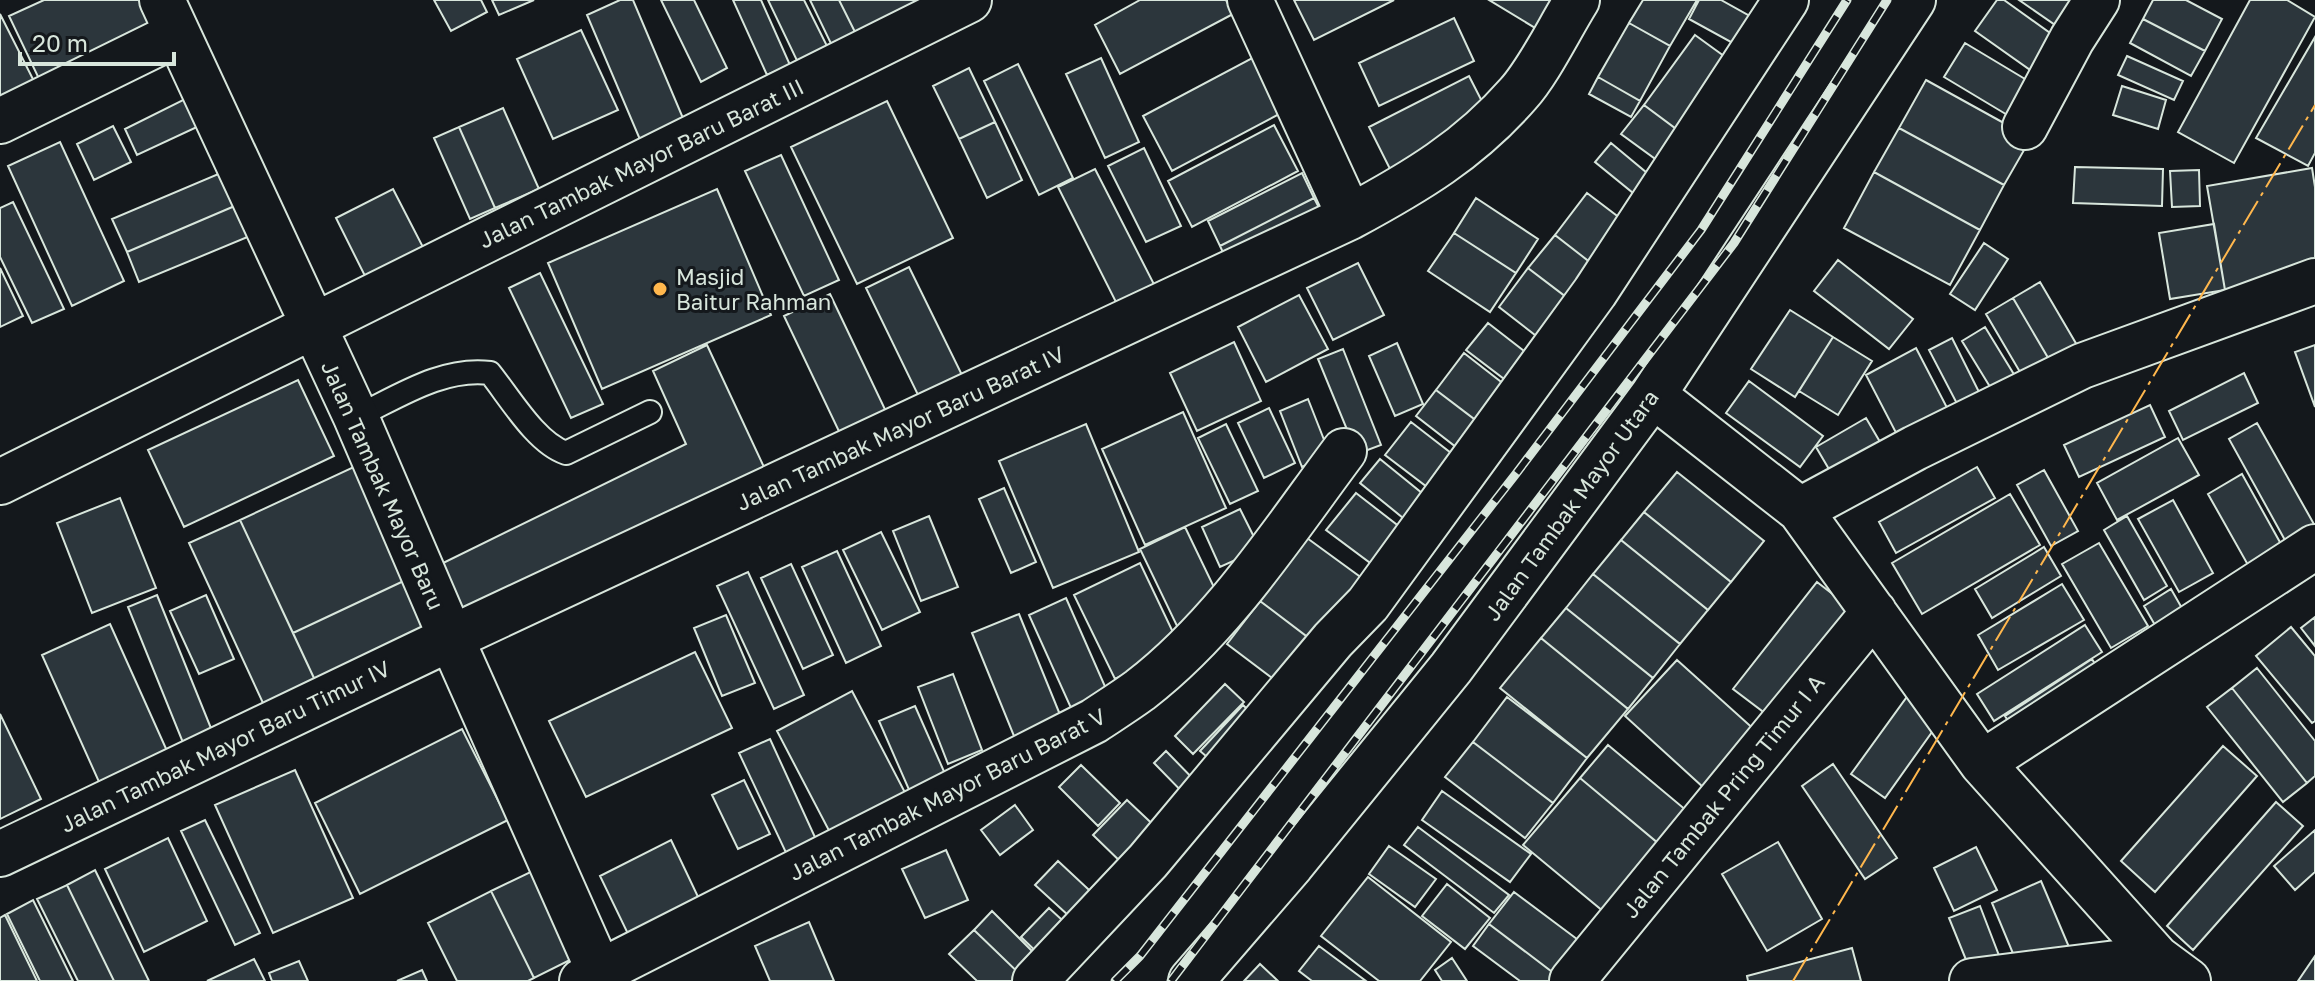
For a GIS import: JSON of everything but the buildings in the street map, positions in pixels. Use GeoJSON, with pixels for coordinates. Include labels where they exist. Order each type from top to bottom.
{"type":"FeatureCollection","features":[{"type":"Feature","properties":{"kind":"street","name":"Jalan Tambak Mayor Baru Barat III"},"geometry":{"type":"LineString","coordinates":[[0,482],[969,0]]}},
{"type":"Feature","properties":{"kind":"street"},"geometry":{"type":"LineString","coordinates":[[1250,0],[1350,217]]}},
{"type":"Feature","properties":{"kind":"street","name":"Jalan Tambak Mayor Baru Barat IV"},"geometry":{"type":"LineString","coordinates":[[451,638],[1350,217],[1411,184],[1457,154],[1520,93],[1577,0]]}},
{"type":"Feature","properties":{"kind":"street"},"geometry":{"type":"LineString","coordinates":[[1035,981],[1148,861],[1333,640],[1368,604],[1595,292],[1786,0]]}},
{"type":"Feature","properties":{"kind":"street","name":"Jalan Tambak Mayor Utara"},"geometry":{"type":"LineString","coordinates":[[1191,981],[1292,864],[1451,668],[1653,395],[1913,0]]}},
{"type":"Feature","properties":{"kind":"street"},"geometry":{"type":"LineString","coordinates":[[2025,127],[2072,39],[2097,0]]}},
{"type":"Feature","properties":{"kind":"street","name":"Jalan Tambak Mayor Baru"},"geometry":{"type":"LineString","coordinates":[[171,10],[356,417],[591,977]]}},
{"type":"Feature","properties":{"kind":"street"},"geometry":{"type":"LineString","coordinates":[[0,121],[171,10]]}},
{"type":"Feature","properties":{"kind":"street"},"geometry":{"type":"LineString","coordinates":[[1800,510],[1915,448],[2082,366],[2315,281]]}},
{"type":"Feature","properties":{"kind":"street"},"geometry":{"type":"LineString","coordinates":[[1653,395],[1800,510],[1982,763],[2172,969]]}},
{"type":"Feature","properties":{"kind":"street","name":"Jalan Tambak Mayor Baru Barat V"},"geometry":{"type":"LineString","coordinates":[[591,977],[1094,721],[1140,690],[1173,661],[1239,591],[1344,451]]}},
{"type":"Feature","properties":{"kind":"street"},"geometry":{"type":"LineString","coordinates":[[1982,763],[2315,547]]}},
{"type":"Feature","properties":{"kind":"street","name":"Jalan Tambak Pring Timur I A"},"geometry":{"type":"LineString","coordinates":[[1572,981],[1874,612]]}},
{"type":"Feature","properties":{"kind":"street","name":"Jalan Tambak Mayor Baru Timur IV"},"geometry":{"type":"LineString","coordinates":[[0,854],[451,638]]}},
{"type":"Feature","properties":{"kind":"street"},"geometry":{"type":"LineString","coordinates":[[1972,981],[2172,969]]}},
{"type":"Feature","properties":{"kind":"lane"},"geometry":{"type":"LineString","coordinates":[[356,417],[450,373],[469,370],[490,373],[544,440],[566,453],[650,412]]}},
{"type":"Feature","properties":{"kind":"railway"},"geometry":{"type":"LineString","coordinates":[[1115,981],[1140,956],[1515,475],[1701,230],[1847,0]]}},
{"type":"Feature","properties":{"kind":"railway"},"geometry":{"type":"LineString","coordinates":[[1171,981],[1734,243],[1887,0]]}},
{"type":"Feature","properties":{"kind":"power"},"geometry":{"type":"LineString","coordinates":[[1793,981],[2315,105]]}},
{"type":"Feature","properties":{"kind":"place","name":"Masjid Baitur Rahman"},"geometry":{"type":"Point","coordinates":[660,289]}}]}
